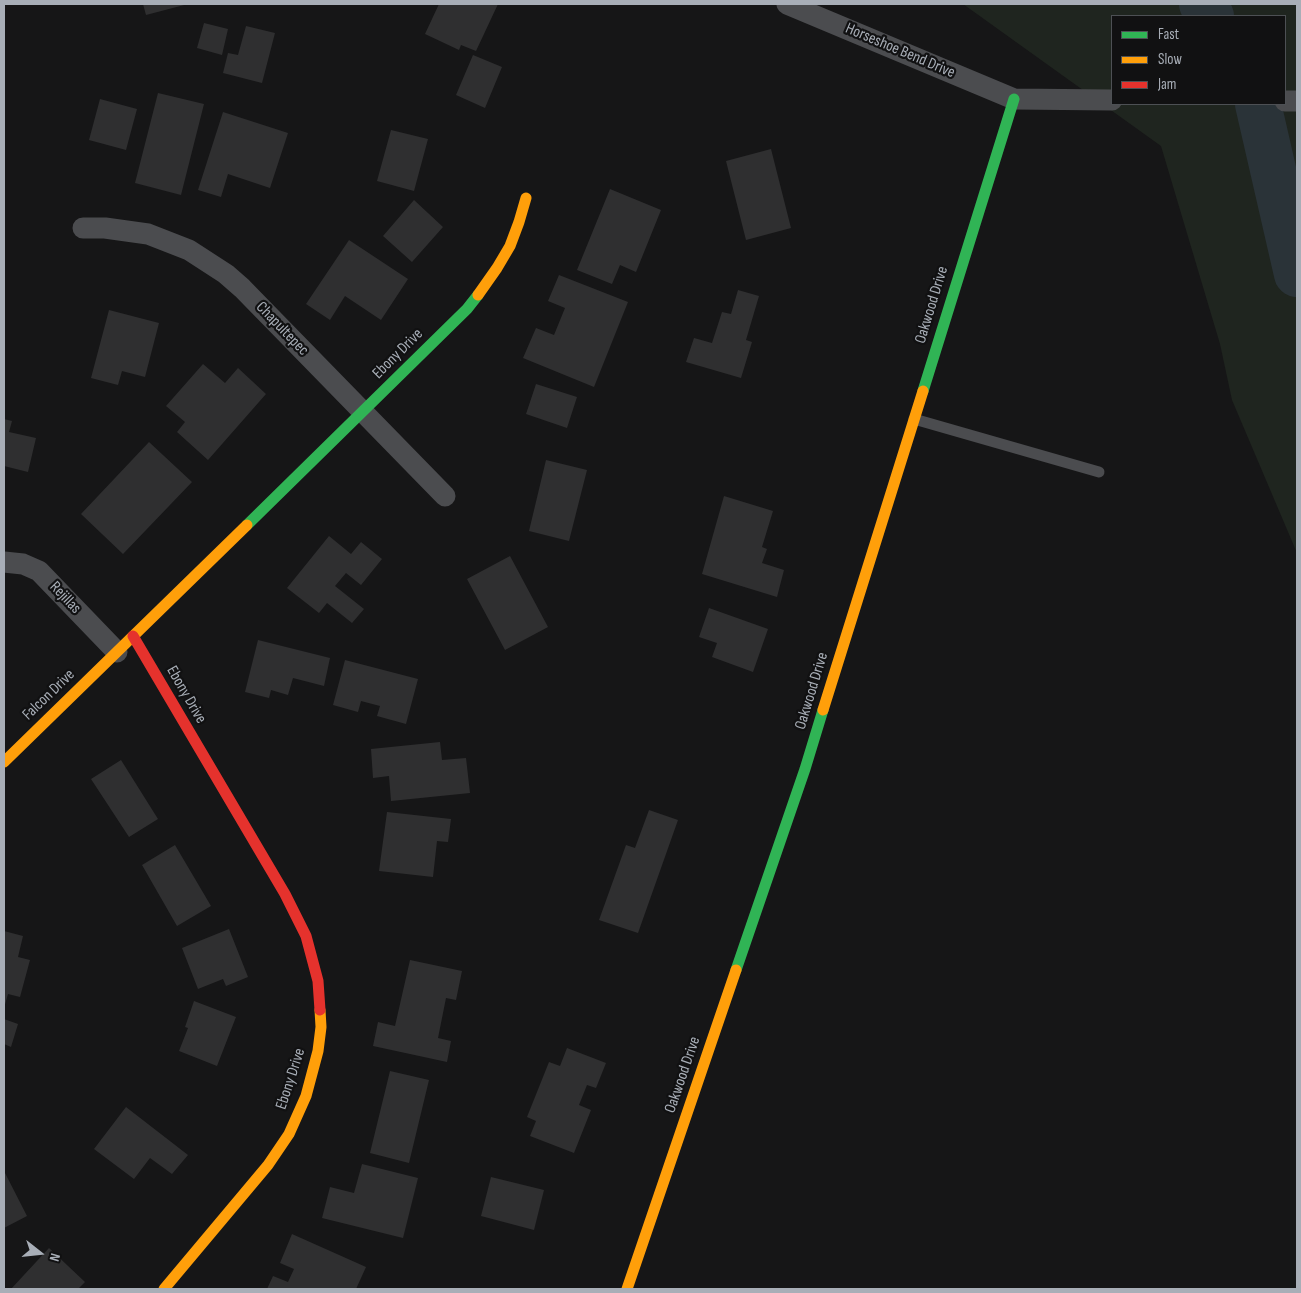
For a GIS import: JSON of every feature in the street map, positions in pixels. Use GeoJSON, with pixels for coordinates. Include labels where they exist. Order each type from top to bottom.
{"type":"FeatureCollection","features":[{"type":"Feature","properties":{"kind":"street","name":"Horseshoe Bend Drive"},"geometry":{"type":"LineString","coordinates":[[787,4],[1014,99]]}},
{"type":"Feature","properties":{"kind":"street"},"geometry":{"type":"LineString","coordinates":[[1014,99],[1111,100]]}},
{"type":"Feature","properties":{"kind":"street","name":"Oakwood Drive"},"geometry":{"type":"LineString","coordinates":[[627,1289],[805,769],[1014,99]]}},
{"type":"Feature","properties":{"kind":"street","name":"Ebony Drive"},"geometry":{"type":"LineString","coordinates":[[164,1289],[268,1165],[289,1134],[306,1096],[318,1050],[321,1027],[318,981],[306,936],[284,894],[133,636],[467,309],[483,289],[510,246],[526,198]]}},
{"type":"Feature","properties":{"kind":"street","name":"Chapultepec"},"geometry":{"type":"LineString","coordinates":[[83,228],[105,228],[148,234],[189,250],[226,274],[242,288],[444,496]]}},
{"type":"Feature","properties":{"kind":"street","name":"Rejillas"},"geometry":{"type":"LineString","coordinates":[[4,562],[23,564],[39,571],[117,652]]}},
{"type":"Feature","properties":{"kind":"street","name":"Falcon Drive"},"geometry":{"type":"LineString","coordinates":[[4,762],[133,636]]}},
{"type":"Feature","properties":{"kind":"lane"},"geometry":{"type":"LineString","coordinates":[[914,419],[1099,472]]}},
{"type":"Feature","properties":{"kind":"shaded area"},"geometry":{"type":"Polygon","coordinates":[[[963,4],[1297,4],[1297,553],[1232,400],[1220,344],[1161,146],[963,4]]]}},
{"type":"Feature","properties":{"kind":"building"},"geometry":{"type":"Polygon","coordinates":[[[143,4],[188,4],[146,15],[143,4]]]}},
{"type":"Feature","properties":{"kind":"building"},"geometry":{"type":"Polygon","coordinates":[[[439,4],[498,4],[476,51],[461,45],[459,50],[425,34],[439,4]]]}},
{"type":"Feature","properties":{"kind":"building"},"geometry":{"type":"Polygon","coordinates":[[[204,23],[228,29],[222,55],[197,48],[204,23]]]}},
{"type":"Feature","properties":{"kind":"building"},"geometry":{"type":"Polygon","coordinates":[[[246,26],[275,33],[262,83],[223,73],[228,53],[238,55],[246,26]]]}},
{"type":"Feature","properties":{"kind":"building"},"geometry":{"type":"Polygon","coordinates":[[[473,55],[502,67],[485,108],[456,95],[473,55]]]}},
{"type":"Feature","properties":{"kind":"building"},"geometry":{"type":"Polygon","coordinates":[[[158,93],[204,104],[181,195],[135,183],[158,93]]]}},
{"type":"Feature","properties":{"kind":"building"},"geometry":{"type":"Polygon","coordinates":[[[100,99],[137,109],[126,150],[89,140],[100,99]]]}},
{"type":"Feature","properties":{"kind":"building"},"geometry":{"type":"Polygon","coordinates":[[[223,112],[288,133],[270,188],[228,174],[221,197],[198,190],[223,112]]]}},
{"type":"Feature","properties":{"kind":"building"},"geometry":{"type":"Polygon","coordinates":[[[391,130],[428,139],[414,191],[377,181],[391,130]]]}},
{"type":"Feature","properties":{"kind":"building"},"geometry":{"type":"Polygon","coordinates":[[[771,149],[791,228],[746,240],[726,161],[771,149]]]}},
{"type":"Feature","properties":{"kind":"building"},"geometry":{"type":"Polygon","coordinates":[[[610,189],[661,210],[636,272],[620,265],[612,284],[577,270],[610,189]]]}},
{"type":"Feature","properties":{"kind":"building"},"geometry":{"type":"Polygon","coordinates":[[[414,200],[443,227],[412,262],[383,236],[414,200]]]}},
{"type":"Feature","properties":{"kind":"building"},"geometry":{"type":"Polygon","coordinates":[[[349,240],[408,279],[381,320],[345,296],[330,320],[306,304],[349,240]]]}},
{"type":"Feature","properties":{"kind":"building"},"geometry":{"type":"Polygon","coordinates":[[[559,275],[628,302],[594,387],[523,358],[536,328],[554,335],[565,308],[548,301],[559,275]]]}},
{"type":"Feature","properties":{"kind":"building"},"geometry":{"type":"Polygon","coordinates":[[[738,290],[759,296],[746,340],[752,342],[741,378],[686,362],[694,338],[712,343],[722,312],[731,314],[738,290]]]}},
{"type":"Feature","properties":{"kind":"building"},"geometry":{"type":"Polygon","coordinates":[[[109,310],[159,323],[145,377],[122,371],[118,385],[91,378],[109,310]]]}},
{"type":"Feature","properties":{"kind":"building"},"geometry":{"type":"Polygon","coordinates":[[[203,364],[225,383],[238,368],[266,394],[208,460],[177,432],[185,422],[166,406],[203,364]]]}},
{"type":"Feature","properties":{"kind":"building"},"geometry":{"type":"Polygon","coordinates":[[[536,384],[577,397],[567,428],[526,414],[536,384]]]}},
{"type":"Feature","properties":{"kind":"building"},"geometry":{"type":"Polygon","coordinates":[[[4,419],[12,421],[9,432],[36,438],[28,472],[4,466],[4,419]]]}},
{"type":"Feature","properties":{"kind":"building"},"geometry":{"type":"Polygon","coordinates":[[[149,442],[192,482],[123,554],[81,514],[149,442]]]}},
{"type":"Feature","properties":{"kind":"building"},"geometry":{"type":"Polygon","coordinates":[[[546,460],[587,470],[569,541],[529,531],[546,460]]]}},
{"type":"Feature","properties":{"kind":"building"},"geometry":{"type":"Polygon","coordinates":[[[724,496],[773,511],[762,547],[767,549],[762,563],[784,570],[777,597],[702,574],[724,496]]]}},
{"type":"Feature","properties":{"kind":"building"},"geometry":{"type":"Polygon","coordinates":[[[329,536],[351,554],[361,542],[382,559],[361,585],[346,573],[335,586],[364,609],[352,623],[327,603],[319,613],[287,588],[329,536]]]}},
{"type":"Feature","properties":{"kind":"building"},"geometry":{"type":"Polygon","coordinates":[[[510,556],[548,627],[505,650],[467,579],[510,556]]]}},
{"type":"Feature","properties":{"kind":"building"},"geometry":{"type":"Polygon","coordinates":[[[709,608],[768,629],[753,672],[712,657],[717,643],[699,637],[709,608]]]}},
{"type":"Feature","properties":{"kind":"building"},"geometry":{"type":"Polygon","coordinates":[[[258,640],[330,658],[324,686],[293,678],[288,695],[271,690],[269,698],[245,692],[258,640]]]}},
{"type":"Feature","properties":{"kind":"building"},"geometry":{"type":"Polygon","coordinates":[[[345,660],[418,679],[406,724],[377,716],[380,706],[361,701],[358,712],[333,705],[345,660]]]}},
{"type":"Feature","properties":{"kind":"building"},"geometry":{"type":"Polygon","coordinates":[[[440,742],[442,760],[466,758],[470,793],[391,801],[389,776],[373,778],[371,749],[440,742]]]}},
{"type":"Feature","properties":{"kind":"building"},"geometry":{"type":"Polygon","coordinates":[[[121,760],[158,819],[129,837],[91,779],[121,760]]]}},
{"type":"Feature","properties":{"kind":"building"},"geometry":{"type":"Polygon","coordinates":[[[649,810],[678,820],[638,933],[599,920],[626,845],[635,848],[649,810]]]}},
{"type":"Feature","properties":{"kind":"building"},"geometry":{"type":"Polygon","coordinates":[[[387,812],[451,819],[448,842],[437,841],[433,877],[379,871],[387,812]]]}},
{"type":"Feature","properties":{"kind":"building"},"geometry":{"type":"Polygon","coordinates":[[[175,845],[211,906],[177,926],[142,865],[175,845]]]}},
{"type":"Feature","properties":{"kind":"building"},"geometry":{"type":"Polygon","coordinates":[[[229,929],[248,977],[226,986],[223,979],[198,989],[182,948],[229,929]]]}},
{"type":"Feature","properties":{"kind":"building"},"geometry":{"type":"Polygon","coordinates":[[[4,931],[23,936],[18,957],[30,960],[20,997],[8,994],[4,1008],[4,931]]]}},
{"type":"Feature","properties":{"kind":"building"},"geometry":{"type":"Polygon","coordinates":[[[410,960],[462,971],[456,1000],[446,998],[438,1038],[451,1041],[447,1062],[373,1046],[378,1022],[395,1026],[410,960]]]}},
{"type":"Feature","properties":{"kind":"building"},"geometry":{"type":"Polygon","coordinates":[[[194,1001],[236,1017],[217,1066],[179,1051],[188,1028],[185,1027],[194,1001]]]}},
{"type":"Feature","properties":{"kind":"building"},"geometry":{"type":"Polygon","coordinates":[[[4,1019],[18,1024],[11,1047],[4,1044],[4,1019]]]}},
{"type":"Feature","properties":{"kind":"building"},"geometry":{"type":"Polygon","coordinates":[[[567,1048],[606,1063],[596,1088],[587,1085],[579,1105],[591,1110],[574,1153],[530,1136],[536,1121],[527,1117],[549,1062],[560,1066],[567,1048]]]}},
{"type":"Feature","properties":{"kind":"building"},"geometry":{"type":"Polygon","coordinates":[[[390,1071],[429,1080],[409,1163],[370,1153],[390,1071]]]}},
{"type":"Feature","properties":{"kind":"building"},"geometry":{"type":"Polygon","coordinates":[[[126,1107],[188,1155],[172,1174],[150,1158],[134,1179],[94,1149],[126,1107]]]}},
{"type":"Feature","properties":{"kind":"building"},"geometry":{"type":"Polygon","coordinates":[[[362,1164],[418,1178],[403,1238],[322,1218],[330,1187],[354,1193],[362,1164]]]}},
{"type":"Feature","properties":{"kind":"building"},"geometry":{"type":"Polygon","coordinates":[[[4,1171],[27,1216],[4,1228],[4,1171]]]}},
{"type":"Feature","properties":{"kind":"building"},"geometry":{"type":"Polygon","coordinates":[[[491,1177],[544,1190],[534,1230],[481,1216],[491,1177]]]}},
{"type":"Feature","properties":{"kind":"building"},"geometry":{"type":"Polygon","coordinates":[[[292,1234],[366,1267],[356,1289],[267,1289],[273,1276],[288,1282],[294,1269],[280,1263],[292,1234]]]}},
{"type":"Feature","properties":{"kind":"building"},"geometry":{"type":"Polygon","coordinates":[[[49,1248],[85,1282],[78,1289],[11,1289],[49,1248]]]}},
{"type":"Feature","properties":{"kind":"waterway"},"geometry":{"type":"LineString","coordinates":[[1202,4],[1210,15]]}},
{"type":"Feature","properties":{"kind":"waterway"},"geometry":{"type":"LineString","coordinates":[[1258,105],[1297,274]]}},
{"type":"Feature","properties":{"kind":"traffic: fast"},"geometry":{"type":"LineString","coordinates":[[923,391],[1014,99]]}},
{"type":"Feature","properties":{"kind":"traffic: fast"},"geometry":{"type":"LineString","coordinates":[[247,525],[467,309],[478,295]]}},
{"type":"Feature","properties":{"kind":"traffic: fast"},"geometry":{"type":"LineString","coordinates":[[736,970],[805,769],[823,710]]}},
{"type":"Feature","properties":{"kind":"traffic: slow"},"geometry":{"type":"LineString","coordinates":[[478,295],[510,246],[526,198]]}},
{"type":"Feature","properties":{"kind":"traffic: slow"},"geometry":{"type":"LineString","coordinates":[[823,710],[923,391]]}},
{"type":"Feature","properties":{"kind":"traffic: slow"},"geometry":{"type":"LineString","coordinates":[[4,762],[247,525]]}},
{"type":"Feature","properties":{"kind":"traffic: slow"},"geometry":{"type":"LineString","coordinates":[[627,1289],[736,970]]}},
{"type":"Feature","properties":{"kind":"traffic: slow"},"geometry":{"type":"LineString","coordinates":[[164,1289],[268,1165],[289,1134],[306,1096],[318,1051],[321,1027],[320,1010]]}},
{"type":"Feature","properties":{"kind":"traffic: jam"},"geometry":{"type":"LineString","coordinates":[[133,636],[285,894],[306,936],[318,981],[320,1010]]}}]}
